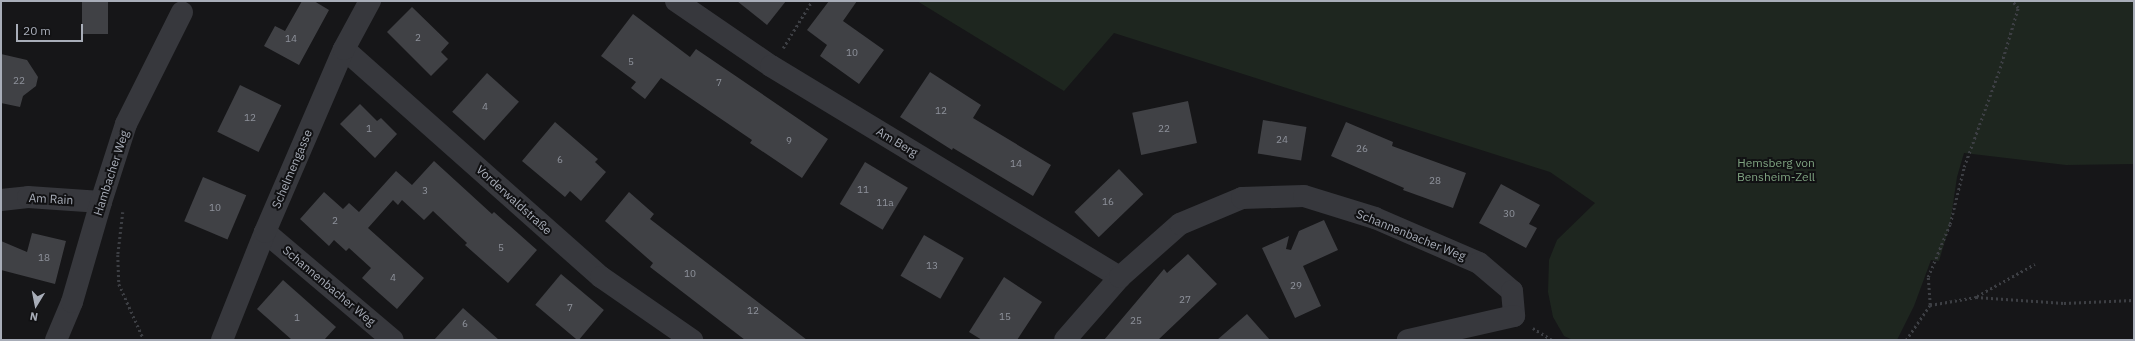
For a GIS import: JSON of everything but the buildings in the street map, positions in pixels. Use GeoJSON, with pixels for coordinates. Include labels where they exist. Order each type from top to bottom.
{"type":"FeatureCollection","features":[{"type":"Feature","properties":{"kind":"street","name":"Schelmengasse"},"geometry":{"type":"LineString","coordinates":[[222,340],[265,232],[344,49],[370,1]]}},
{"type":"Feature","properties":{"kind":"street","name":"Am Berg"},"geometry":{"type":"LineString","coordinates":[[676,1],[771,66],[1120,277]]}},
{"type":"Feature","properties":{"kind":"street","name":"Hambacher Weg"},"geometry":{"type":"LineString","coordinates":[[56,340],[72,302],[101,202],[126,124],[182,12]]}},
{"type":"Feature","properties":{"kind":"street","name":"Vorderwaldstraße"},"geometry":{"type":"LineString","coordinates":[[344,49],[601,277],[692,340]]}},
{"type":"Feature","properties":{"kind":"street","name":"Schannenbacher Weg"},"geometry":{"type":"LineString","coordinates":[[1065,340],[1120,277],[1180,224],[1242,198],[1304,196],[1375,218],[1479,263],[1512,291],[1514,316],[1408,340]]}},
{"type":"Feature","properties":{"kind":"street","name":"Am Rain"},"geometry":{"type":"LineString","coordinates":[[1,200],[28,197],[101,202]]}},
{"type":"Feature","properties":{"kind":"street","name":"Schannenbacher Weg"},"geometry":{"type":"LineString","coordinates":[[265,232],[393,340]]}},
{"type":"Feature","properties":{"kind":"path"},"geometry":{"type":"LineString","coordinates":[[771,66],[812,1]]}},
{"type":"Feature","properties":{"kind":"path"},"geometry":{"type":"LineString","coordinates":[[1906,340],[1930,306],[1928,277],[1950,224],[1964,167],[2000,68],[2018,8],[2012,1]]}},
{"type":"Feature","properties":{"kind":"path"},"geometry":{"type":"LineString","coordinates":[[123,210],[118,254],[119,284],[144,340]]}},
{"type":"Feature","properties":{"kind":"path"},"geometry":{"type":"LineString","coordinates":[[1976,297],[2035,264]]}},
{"type":"Feature","properties":{"kind":"path"},"geometry":{"type":"LineString","coordinates":[[1930,306],[1976,297],[2064,303],[2134,300]]}},
{"type":"Feature","properties":{"kind":"green space","name":"Hemsberg von Bensheim-Zell"},"geometry":{"type":"Polygon","coordinates":[[[917,1],[2134,1],[2134,164],[2066,165],[1964,153],[1957,177],[1950,224],[1939,261],[1931,260],[1914,306],[1897,340],[1573,340],[1564,336],[1553,317],[1548,292],[1549,260],[1557,240],[1595,203],[1550,172],[1114,33],[1064,91],[917,1]]]}}]}
